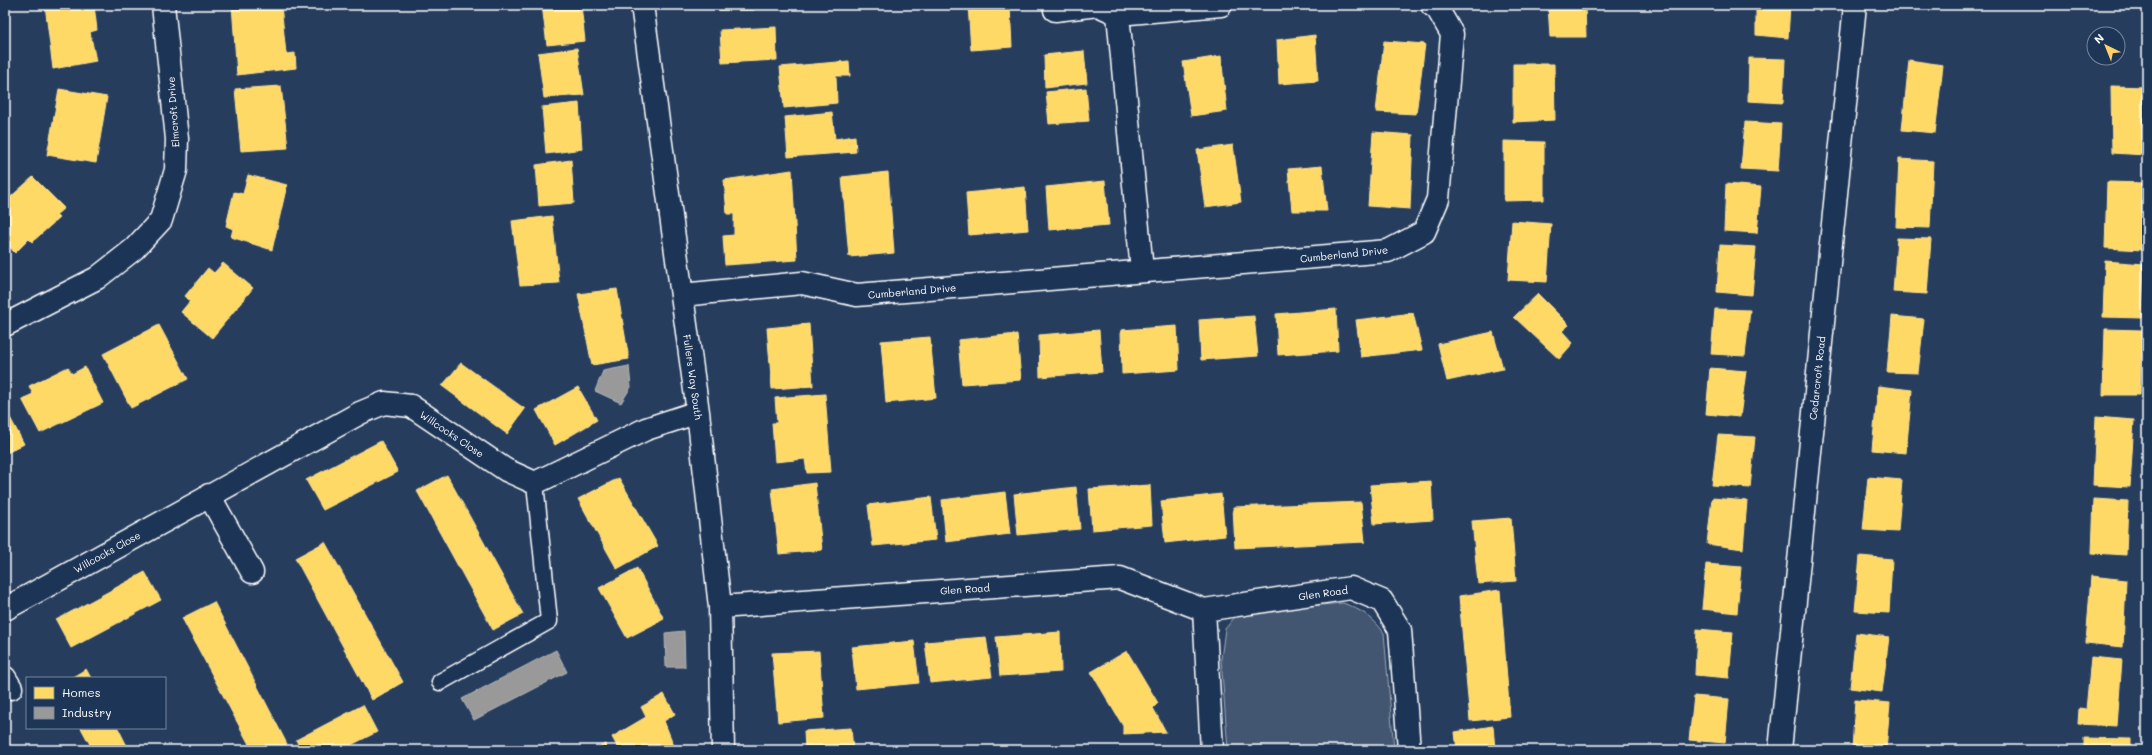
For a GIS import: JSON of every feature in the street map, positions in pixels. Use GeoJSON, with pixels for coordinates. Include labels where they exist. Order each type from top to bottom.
{"type":"FeatureCollection","features":[{"type":"Feature","properties":{"kind":"street","name":"Elmcroft Drive"},"geometry":{"type":"LineString","coordinates":[[5,325],[97,278],[134,249],[161,220],[176,170],[177,139],[163,5]]}},
{"type":"Feature","properties":{"kind":"street","name":"Fullers Way South"},"geometry":{"type":"LineString","coordinates":[[642,5],[698,412],[720,607],[722,750]]}},
{"type":"Feature","properties":{"kind":"street"},"geometry":{"type":"LineString","coordinates":[[1055,10],[1098,5],[1118,14],[1221,5]]}},
{"type":"Feature","properties":{"kind":"street","name":"Cumberland Drive"},"geometry":{"type":"LineString","coordinates":[[682,295],[802,283],[857,295],[1388,251],[1424,232],[1438,199],[1452,34],[1437,8],[1432,5]]}},
{"type":"Feature","properties":{"kind":"street","name":"Cedarcroft Road"},"geometry":{"type":"LineString","coordinates":[[1780,750],[1855,5]]}},
{"type":"Feature","properties":{"kind":"street"},"geometry":{"type":"LineString","coordinates":[[1118,14],[1142,272]]}},
{"type":"Feature","properties":{"kind":"street","name":"Willcocks Close"},"geometry":{"type":"LineString","coordinates":[[5,609],[209,495],[360,413],[384,403],[411,406],[506,470],[535,483]]}},
{"type":"Feature","properties":{"kind":"street"},"geometry":{"type":"LineString","coordinates":[[535,483],[646,430],[698,412]]}},
{"type":"Feature","properties":{"kind":"street"},"geometry":{"type":"LineString","coordinates":[[209,495],[252,572]]}},
{"type":"Feature","properties":{"kind":"street","name":"Glen Road"},"geometry":{"type":"LineString","coordinates":[[720,607],[1120,578],[1204,610],[1351,588],[1382,601],[1400,630],[1409,750]]}},
{"type":"Feature","properties":{"kind":"street"},"geometry":{"type":"LineString","coordinates":[[1204,610],[1212,750]]}},
{"type":"Feature","properties":{"kind":"lane"},"geometry":{"type":"LineString","coordinates":[[440,682],[549,621],[535,483]]}},
{"type":"Feature","properties":{"kind":"shaded area"},"geometry":{"type":"Polygon","coordinates":[[[1343,603],[1366,615],[1384,633],[1394,750],[1228,750],[1221,659],[1225,629],[1235,617],[1255,611],[1343,603]]]}},
{"type":"Feature","properties":{"kind":"building: Homes"},"geometry":{"type":"Polygon","coordinates":[[[45,5],[94,5],[97,30],[90,32],[96,61],[53,69],[45,5]]]}},
{"type":"Feature","properties":{"kind":"building: Homes"},"geometry":{"type":"Polygon","coordinates":[[[232,5],[281,5],[286,54],[295,53],[296,68],[237,75],[232,5]]]}},
{"type":"Feature","properties":{"kind":"building: Homes"},"geometry":{"type":"Polygon","coordinates":[[[542,5],[581,5],[585,41],[547,45],[542,5]]]}},
{"type":"Feature","properties":{"kind":"building: Homes"},"geometry":{"type":"Polygon","coordinates":[[[719,5],[754,5],[754,10],[719,10],[719,5]]]}},
{"type":"Feature","properties":{"kind":"building: Homes"},"geometry":{"type":"Polygon","coordinates":[[[968,5],[1010,5],[1012,47],[971,50],[968,5]]]}},
{"type":"Feature","properties":{"kind":"building: Homes"},"geometry":{"type":"Polygon","coordinates":[[[1548,5],[1585,5],[1586,37],[1550,37],[1548,5]]]}},
{"type":"Feature","properties":{"kind":"building: Homes"},"geometry":{"type":"Polygon","coordinates":[[[1756,5],[1790,5],[1788,38],[1756,35],[1756,5]]]}},
{"type":"Feature","properties":{"kind":"building: Homes"},"geometry":{"type":"Polygon","coordinates":[[[776,27],[777,60],[722,63],[720,30],[776,27]]]}},
{"type":"Feature","properties":{"kind":"building: Homes"},"geometry":{"type":"Polygon","coordinates":[[[1315,35],[1318,81],[1279,84],[1277,40],[1315,35]]]}},
{"type":"Feature","properties":{"kind":"building: Homes"},"geometry":{"type":"Polygon","coordinates":[[[1384,41],[1425,44],[1416,114],[1376,112],[1384,41]]]}},
{"type":"Feature","properties":{"kind":"building: Homes"},"geometry":{"type":"Polygon","coordinates":[[[577,48],[584,95],[544,98],[538,53],[577,48]]]}},
{"type":"Feature","properties":{"kind":"building: Homes"},"geometry":{"type":"Polygon","coordinates":[[[1084,51],[1087,83],[1045,88],[1044,55],[1084,51]]]}},
{"type":"Feature","properties":{"kind":"building: Homes"},"geometry":{"type":"Polygon","coordinates":[[[1221,56],[1227,111],[1191,116],[1183,62],[1221,56]]]}},
{"type":"Feature","properties":{"kind":"building: Homes"},"geometry":{"type":"Polygon","coordinates":[[[1749,58],[1785,59],[1783,103],[1748,101],[1749,58]]]}},
{"type":"Feature","properties":{"kind":"building: Homes"},"geometry":{"type":"Polygon","coordinates":[[[1909,60],[1943,65],[1935,133],[1902,130],[1909,60]]]}},
{"type":"Feature","properties":{"kind":"building: Homes"},"geometry":{"type":"Polygon","coordinates":[[[849,61],[850,76],[836,76],[837,103],[784,108],[780,67],[849,61]]]}},
{"type":"Feature","properties":{"kind":"building: Homes"},"geometry":{"type":"Polygon","coordinates":[[[1513,64],[1554,64],[1555,120],[1513,122],[1513,64]]]}},
{"type":"Feature","properties":{"kind":"building: Homes"},"geometry":{"type":"Polygon","coordinates":[[[281,86],[288,148],[241,151],[235,89],[281,86]]]}},
{"type":"Feature","properties":{"kind":"building: Homes"},"geometry":{"type":"Polygon","coordinates":[[[2111,86],[2147,87],[2146,155],[2112,153],[2111,86]]]}},
{"type":"Feature","properties":{"kind":"building: Homes"},"geometry":{"type":"Polygon","coordinates":[[[1086,88],[1089,121],[1049,124],[1046,92],[1086,88]]]}},
{"type":"Feature","properties":{"kind":"building: Homes"},"geometry":{"type":"Polygon","coordinates":[[[59,89],[107,97],[96,163],[47,155],[59,89]]]}},
{"type":"Feature","properties":{"kind":"building: Homes"},"geometry":{"type":"Polygon","coordinates":[[[579,103],[582,149],[546,154],[542,107],[579,103]]]}},
{"type":"Feature","properties":{"kind":"building: Homes"},"geometry":{"type":"Polygon","coordinates":[[[832,112],[835,139],[855,136],[856,152],[788,157],[785,117],[832,112]]]}},
{"type":"Feature","properties":{"kind":"building: Homes"},"geometry":{"type":"Polygon","coordinates":[[[1745,122],[1781,124],[1778,171],[1741,169],[1745,122]]]}},
{"type":"Feature","properties":{"kind":"building: Homes"},"geometry":{"type":"Polygon","coordinates":[[[1373,132],[1413,135],[1410,209],[1368,206],[1373,132]]]}},
{"type":"Feature","properties":{"kind":"building: Homes"},"geometry":{"type":"Polygon","coordinates":[[[1504,141],[1544,142],[1544,200],[1504,201],[1504,141]]]}},
{"type":"Feature","properties":{"kind":"building: Homes"},"geometry":{"type":"Polygon","coordinates":[[[1233,145],[1241,202],[1205,207],[1197,150],[1233,145]]]}},
{"type":"Feature","properties":{"kind":"building: Homes"},"geometry":{"type":"Polygon","coordinates":[[[1899,159],[1933,161],[1930,228],[1896,227],[1899,159]]]}},
{"type":"Feature","properties":{"kind":"building: Homes"},"geometry":{"type":"Polygon","coordinates":[[[571,160],[574,203],[539,206],[536,165],[571,160]]]}},
{"type":"Feature","properties":{"kind":"building: Homes"},"geometry":{"type":"Polygon","coordinates":[[[1322,166],[1327,211],[1292,211],[1288,169],[1322,166]]]}},
{"type":"Feature","properties":{"kind":"building: Homes"},"geometry":{"type":"Polygon","coordinates":[[[792,170],[797,260],[725,265],[723,236],[734,235],[734,214],[727,214],[724,180],[792,170]]]}},
{"type":"Feature","properties":{"kind":"building: Homes"},"geometry":{"type":"Polygon","coordinates":[[[888,172],[894,253],[849,257],[842,177],[888,172]]]}},
{"type":"Feature","properties":{"kind":"building: Homes"},"geometry":{"type":"Polygon","coordinates":[[[248,175],[287,185],[272,250],[231,237],[233,229],[226,226],[234,192],[243,194],[248,175]]]}},
{"type":"Feature","properties":{"kind":"building: Homes"},"geometry":{"type":"Polygon","coordinates":[[[33,177],[64,208],[56,215],[59,218],[32,242],[29,239],[15,253],[5,242],[5,202],[33,177]]]}},
{"type":"Feature","properties":{"kind":"building: Homes"},"geometry":{"type":"Polygon","coordinates":[[[1105,181],[1109,225],[1049,230],[1046,187],[1105,181]]]}},
{"type":"Feature","properties":{"kind":"building: Homes"},"geometry":{"type":"Polygon","coordinates":[[[2107,182],[2144,183],[2143,250],[2105,248],[2107,182]]]}},
{"type":"Feature","properties":{"kind":"building: Homes"},"geometry":{"type":"Polygon","coordinates":[[[1726,184],[1761,187],[1757,233],[1724,231],[1726,184]]]}},
{"type":"Feature","properties":{"kind":"building: Homes"},"geometry":{"type":"Polygon","coordinates":[[[1025,187],[1028,230],[969,235],[966,193],[1025,187]]]}},
{"type":"Feature","properties":{"kind":"building: Homes"},"geometry":{"type":"Polygon","coordinates":[[[552,216],[559,283],[520,285],[512,221],[552,216]]]}},
{"type":"Feature","properties":{"kind":"building: Homes"},"geometry":{"type":"Polygon","coordinates":[[[1512,221],[1551,224],[1547,282],[1508,280],[1512,221]]]}},
{"type":"Feature","properties":{"kind":"building: Homes"},"geometry":{"type":"Polygon","coordinates":[[[1897,238],[1931,239],[1927,294],[1893,292],[1897,238]]]}},
{"type":"Feature","properties":{"kind":"building: Homes"},"geometry":{"type":"Polygon","coordinates":[[[1720,245],[1756,247],[1752,295],[1717,292],[1720,245]]]}},
{"type":"Feature","properties":{"kind":"building: Homes"},"geometry":{"type":"Polygon","coordinates":[[[2105,261],[2144,264],[2142,318],[2103,317],[2105,261]]]}},
{"type":"Feature","properties":{"kind":"building: Homes"},"geometry":{"type":"Polygon","coordinates":[[[223,263],[253,288],[212,338],[181,312],[190,301],[185,296],[208,268],[214,273],[223,263]]]}},
{"type":"Feature","properties":{"kind":"building: Homes"},"geometry":{"type":"Polygon","coordinates":[[[617,289],[629,359],[592,365],[578,294],[617,289]]]}},
{"type":"Feature","properties":{"kind":"building: Homes"},"geometry":{"type":"Polygon","coordinates":[[[1538,294],[1569,325],[1562,331],[1573,343],[1559,359],[1514,317],[1538,294]]]}},
{"type":"Feature","properties":{"kind":"building: Homes"},"geometry":{"type":"Polygon","coordinates":[[[1336,309],[1338,351],[1278,355],[1276,314],[1336,309]]]}},
{"type":"Feature","properties":{"kind":"building: Homes"},"geometry":{"type":"Polygon","coordinates":[[[1715,309],[1750,310],[1745,356],[1711,354],[1715,309]]]}},
{"type":"Feature","properties":{"kind":"building: Homes"},"geometry":{"type":"Polygon","coordinates":[[[1413,313],[1422,350],[1361,357],[1356,320],[1413,313]]]}},
{"type":"Feature","properties":{"kind":"building: Homes"},"geometry":{"type":"Polygon","coordinates":[[[1254,316],[1258,356],[1201,360],[1199,320],[1254,316]]]}},
{"type":"Feature","properties":{"kind":"building: Homes"},"geometry":{"type":"Polygon","coordinates":[[[1892,316],[1924,319],[1918,373],[1887,372],[1892,316]]]}},
{"type":"Feature","properties":{"kind":"building: Homes"},"geometry":{"type":"Polygon","coordinates":[[[809,324],[813,386],[772,389],[767,328],[809,324]]]}},
{"type":"Feature","properties":{"kind":"building: Homes"},"geometry":{"type":"Polygon","coordinates":[[[159,325],[188,379],[131,408],[103,354],[159,325]]]}},
{"type":"Feature","properties":{"kind":"building: Homes"},"geometry":{"type":"Polygon","coordinates":[[[1177,326],[1179,370],[1122,374],[1121,330],[1177,326]]]}},
{"type":"Feature","properties":{"kind":"building: Homes"},"geometry":{"type":"Polygon","coordinates":[[[2105,329],[2142,330],[2140,395],[2103,395],[2105,329]]]}},
{"type":"Feature","properties":{"kind":"building: Homes"},"geometry":{"type":"Polygon","coordinates":[[[1099,330],[1102,372],[1040,377],[1039,335],[1099,330]]]}},
{"type":"Feature","properties":{"kind":"building: Homes"},"geometry":{"type":"Polygon","coordinates":[[[1493,332],[1503,369],[1447,381],[1438,344],[1493,332]]]}},
{"type":"Feature","properties":{"kind":"building: Homes"},"geometry":{"type":"Polygon","coordinates":[[[1017,334],[1021,380],[962,384],[958,340],[1017,334]]]}},
{"type":"Feature","properties":{"kind":"building: Homes"},"geometry":{"type":"Polygon","coordinates":[[[930,337],[936,398],[886,403],[881,341],[930,337]]]}},
{"type":"Feature","properties":{"kind":"building: Homes"},"geometry":{"type":"Polygon","coordinates":[[[461,363],[525,409],[507,434],[442,386],[461,363]]]}},
{"type":"Feature","properties":{"kind":"building: Homes"},"geometry":{"type":"Polygon","coordinates":[[[68,367],[72,374],[85,367],[103,403],[40,433],[22,399],[33,394],[29,386],[68,367]]]}},
{"type":"Feature","properties":{"kind":"building: Homes"},"geometry":{"type":"Polygon","coordinates":[[[1710,368],[1746,371],[1740,417],[1706,414],[1710,368]]]}},
{"type":"Feature","properties":{"kind":"building: Homes"},"geometry":{"type":"Polygon","coordinates":[[[1878,386],[1912,390],[1906,453],[1872,450],[1878,386]]]}},
{"type":"Feature","properties":{"kind":"building: Homes"},"geometry":{"type":"Polygon","coordinates":[[[578,387],[597,420],[555,445],[536,410],[578,387]]]}},
{"type":"Feature","properties":{"kind":"building: Homes"},"geometry":{"type":"Polygon","coordinates":[[[825,394],[831,472],[807,473],[805,459],[775,462],[772,423],[777,423],[775,398],[825,394]]]}},
{"type":"Feature","properties":{"kind":"building: Homes"},"geometry":{"type":"Polygon","coordinates":[[[5,408],[24,444],[5,454],[5,408]]]}},
{"type":"Feature","properties":{"kind":"building: Homes"},"geometry":{"type":"Polygon","coordinates":[[[2096,417],[2134,420],[2130,487],[2093,485],[2096,417]]]}},
{"type":"Feature","properties":{"kind":"building: Homes"},"geometry":{"type":"Polygon","coordinates":[[[1718,435],[1755,437],[1750,488],[1712,485],[1718,435]]]}},
{"type":"Feature","properties":{"kind":"building: Homes"},"geometry":{"type":"Polygon","coordinates":[[[381,441],[398,472],[323,510],[306,480],[381,441]]]}},
{"type":"Feature","properties":{"kind":"building: Homes"},"geometry":{"type":"Polygon","coordinates":[[[447,475],[523,614],[493,630],[417,491],[447,475]]]}},
{"type":"Feature","properties":{"kind":"building: Homes"},"geometry":{"type":"Polygon","coordinates":[[[1868,477],[1902,480],[1898,532],[1863,530],[1868,477]]]}},
{"type":"Feature","properties":{"kind":"building: Homes"},"geometry":{"type":"Polygon","coordinates":[[[619,478],[658,546],[617,569],[578,499],[619,478]]]}},
{"type":"Feature","properties":{"kind":"building: Homes"},"geometry":{"type":"Polygon","coordinates":[[[1431,481],[1433,520],[1374,524],[1370,485],[1431,481]]]}},
{"type":"Feature","properties":{"kind":"building: Homes"},"geometry":{"type":"Polygon","coordinates":[[[815,483],[822,550],[779,554],[772,489],[815,483]]]}},
{"type":"Feature","properties":{"kind":"building: Homes"},"geometry":{"type":"Polygon","coordinates":[[[1150,485],[1152,525],[1092,530],[1089,489],[1150,485]]]}},
{"type":"Feature","properties":{"kind":"building: Homes"},"geometry":{"type":"Polygon","coordinates":[[[1076,487],[1080,529],[1018,535],[1014,494],[1076,487]]]}},
{"type":"Feature","properties":{"kind":"building: Homes"},"geometry":{"type":"Polygon","coordinates":[[[1005,492],[1010,534],[946,542],[942,500],[1005,492]]]}},
{"type":"Feature","properties":{"kind":"building: Homes"},"geometry":{"type":"Polygon","coordinates":[[[1221,494],[1225,536],[1165,543],[1161,501],[1221,494]]]}},
{"type":"Feature","properties":{"kind":"building: Homes"},"geometry":{"type":"Polygon","coordinates":[[[931,497],[936,540],[873,546],[868,505],[931,497]]]}},
{"type":"Feature","properties":{"kind":"building: Homes"},"geometry":{"type":"Polygon","coordinates":[[[1712,498],[1747,501],[1743,549],[1707,544],[1712,498]]]}},
{"type":"Feature","properties":{"kind":"building: Homes"},"geometry":{"type":"Polygon","coordinates":[[[2094,499],[2128,501],[2126,555],[2092,553],[2094,499]]]}},
{"type":"Feature","properties":{"kind":"building: Homes"},"geometry":{"type":"Polygon","coordinates":[[[1361,502],[1365,542],[1235,548],[1233,507],[1361,502]]]}},
{"type":"Feature","properties":{"kind":"building: Homes"},"geometry":{"type":"Polygon","coordinates":[[[1511,518],[1516,581],[1478,584],[1472,521],[1511,518]]]}},
{"type":"Feature","properties":{"kind":"building: Homes"},"geometry":{"type":"Polygon","coordinates":[[[325,542],[403,682],[372,700],[295,558],[325,542]]]}},
{"type":"Feature","properties":{"kind":"building: Homes"},"geometry":{"type":"Polygon","coordinates":[[[1860,556],[1892,559],[1889,613],[1855,611],[1860,556]]]}},
{"type":"Feature","properties":{"kind":"building: Homes"},"geometry":{"type":"Polygon","coordinates":[[[1706,564],[1741,567],[1737,613],[1702,609],[1706,564]]]}},
{"type":"Feature","properties":{"kind":"building: Homes"},"geometry":{"type":"Polygon","coordinates":[[[637,568],[664,619],[627,638],[599,588],[637,568]]]}},
{"type":"Feature","properties":{"kind":"building: Homes"},"geometry":{"type":"Polygon","coordinates":[[[145,572],[161,600],[71,648],[56,620],[145,572]]]}},
{"type":"Feature","properties":{"kind":"building: Homes"},"geometry":{"type":"Polygon","coordinates":[[[2091,576],[2126,580],[2123,647],[2086,643],[2091,576]]]}},
{"type":"Feature","properties":{"kind":"building: Homes"},"geometry":{"type":"Polygon","coordinates":[[[1500,590],[1510,717],[1470,721],[1459,596],[1500,590]]]}},
{"type":"Feature","properties":{"kind":"building: Homes"},"geometry":{"type":"Polygon","coordinates":[[[214,602],[287,744],[275,750],[252,750],[182,618],[214,602]]]}},
{"type":"Feature","properties":{"kind":"building: Homes"},"geometry":{"type":"Polygon","coordinates":[[[1697,629],[1733,632],[1729,678],[1695,675],[1697,629]]]}},
{"type":"Feature","properties":{"kind":"building: Homes"},"geometry":{"type":"Polygon","coordinates":[[[1060,632],[1061,672],[1000,676],[996,637],[1060,632]]]}},
{"type":"Feature","properties":{"kind":"building: Homes"},"geometry":{"type":"Polygon","coordinates":[[[1856,633],[1889,637],[1882,692],[1850,688],[1856,633]]]}},
{"type":"Feature","properties":{"kind":"building: Homes"},"geometry":{"type":"Polygon","coordinates":[[[986,637],[992,677],[930,683],[925,642],[986,637]]]}},
{"type":"Feature","properties":{"kind":"building: Homes"},"geometry":{"type":"Polygon","coordinates":[[[914,641],[919,683],[856,689],[852,647],[914,641]]]}},
{"type":"Feature","properties":{"kind":"building: Homes"},"geometry":{"type":"Polygon","coordinates":[[[819,651],[824,718],[778,722],[772,653],[819,651]]]}},
{"type":"Feature","properties":{"kind":"building: Homes"},"geometry":{"type":"Polygon","coordinates":[[[1127,651],[1158,703],[1153,708],[1166,732],[1123,734],[1123,726],[1091,672],[1127,651]]]}},
{"type":"Feature","properties":{"kind":"building: Homes"},"geometry":{"type":"Polygon","coordinates":[[[2091,657],[2122,660],[2117,726],[2078,724],[2079,709],[2086,710],[2091,657]]]}},
{"type":"Feature","properties":{"kind":"building: Homes"},"geometry":{"type":"Polygon","coordinates":[[[86,669],[90,677],[73,677],[86,669]]]}},
{"type":"Feature","properties":{"kind":"building: Homes"},"geometry":{"type":"Polygon","coordinates":[[[664,694],[675,714],[664,721],[674,746],[666,750],[619,750],[612,737],[646,717],[641,707],[664,694]]]}},
{"type":"Feature","properties":{"kind":"building: Homes"},"geometry":{"type":"Polygon","coordinates":[[[1694,696],[1729,699],[1725,743],[1689,740],[1694,696]]]}},
{"type":"Feature","properties":{"kind":"building: Homes"},"geometry":{"type":"Polygon","coordinates":[[[1855,700],[1890,703],[1886,750],[1852,750],[1855,700]]]}},
{"type":"Feature","properties":{"kind":"building: Homes"},"geometry":{"type":"Polygon","coordinates":[[[363,705],[377,732],[341,750],[301,750],[296,740],[363,705]]]}},
{"type":"Feature","properties":{"kind":"building: Homes"},"geometry":{"type":"Polygon","coordinates":[[[1493,726],[1495,750],[1457,750],[1455,732],[1493,726]]]}},
{"type":"Feature","properties":{"kind":"building: Homes"},"geometry":{"type":"Polygon","coordinates":[[[851,728],[853,750],[797,750],[805,749],[804,731],[851,728]]]}},
{"type":"Feature","properties":{"kind":"building: Homes"},"geometry":{"type":"Polygon","coordinates":[[[82,729],[118,729],[129,750],[93,750],[82,729]]]}},
{"type":"Feature","properties":{"kind":"building: Homes"},"geometry":{"type":"Polygon","coordinates":[[[2084,738],[2131,739],[2131,750],[2084,750],[2084,738]]]}},
{"type":"Feature","properties":{"kind":"building: Homes"},"geometry":{"type":"Polygon","coordinates":[[[605,744],[608,750],[594,750],[605,744]]]}},
{"type":"Feature","properties":{"kind":"building: Industry"},"geometry":{"type":"Polygon","coordinates":[[[629,366],[631,387],[621,403],[595,391],[603,371],[629,366]]]}},
{"type":"Feature","properties":{"kind":"building: Industry"},"geometry":{"type":"Polygon","coordinates":[[[684,631],[685,667],[666,667],[665,633],[684,631]]]}},
{"type":"Feature","properties":{"kind":"building: Industry"},"geometry":{"type":"Polygon","coordinates":[[[556,650],[567,672],[474,720],[462,699],[556,650]]]}}]}
